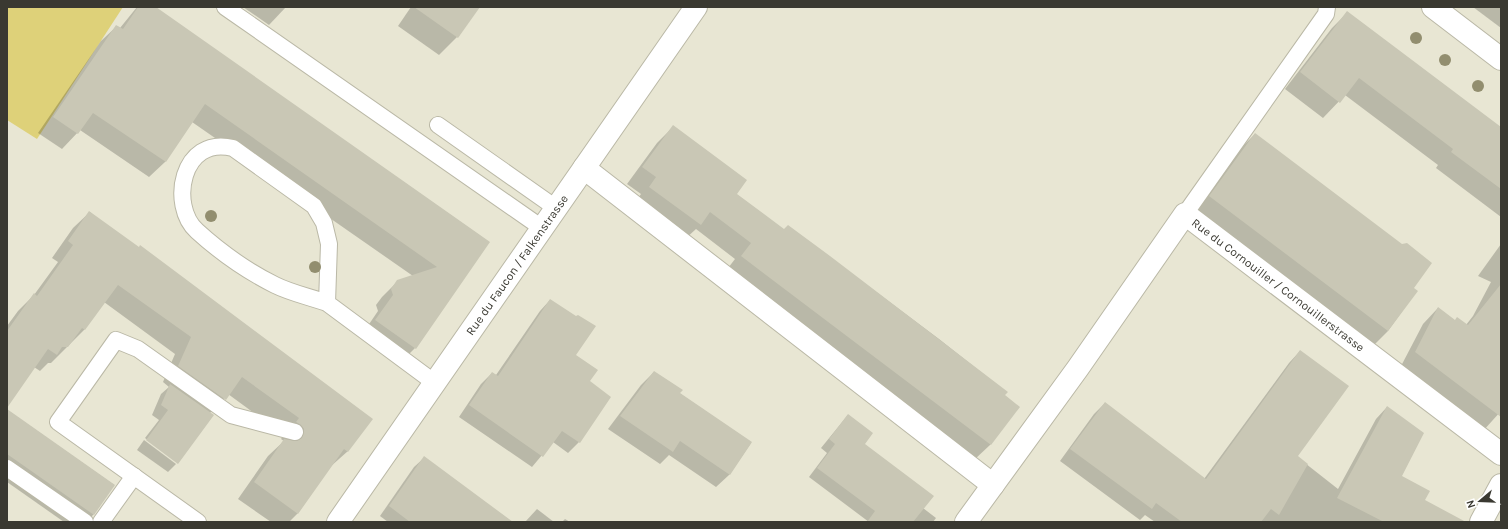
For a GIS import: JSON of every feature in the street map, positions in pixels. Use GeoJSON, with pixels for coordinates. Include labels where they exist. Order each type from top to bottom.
{"type":"FeatureCollection","features":[{"type":"Feature","properties":{"kind":"street","name":"Rue du Faucon / Falkenstrasse"},"geometry":{"type":"LineString","coordinates":[[348,518],[435,383],[696,7]]}},
{"type":"Feature","properties":{"kind":"street"},"geometry":{"type":"LineString","coordinates":[[1433,7],[1501,58]]}},
{"type":"Feature","properties":{"kind":"street"},"geometry":{"type":"LineString","coordinates":[[584,168],[993,485]]}},
{"type":"Feature","properties":{"kind":"street","name":"Rue du Cornouiller / Cornouillerstrasse"},"geometry":{"type":"LineString","coordinates":[[966,522],[1078,368],[1185,214],[1501,454]]}},
{"type":"Feature","properties":{"kind":"street"},"geometry":{"type":"LineString","coordinates":[[1482,522],[1501,485]]}},
{"type":"Feature","properties":{"kind":"lane"},"geometry":{"type":"LineString","coordinates":[[225,7],[542,228]]}},
{"type":"Feature","properties":{"kind":"lane"},"geometry":{"type":"LineString","coordinates":[[1185,214],[1326,14],[1327,7]]}},
{"type":"Feature","properties":{"kind":"lane"},"geometry":{"type":"LineString","coordinates":[[438,125],[556,208]]}},
{"type":"Feature","properties":{"kind":"lane"},"geometry":{"type":"LineString","coordinates":[[327,303],[329,244],[324,223],[314,206],[233,148],[221,145],[201,150],[190,164],[184,180],[183,197],[185,209],[196,230],[245,268],[276,286],[327,303],[435,383]]}},
{"type":"Feature","properties":{"kind":"lane"},"geometry":{"type":"LineString","coordinates":[[198,522],[58,422],[116,340],[138,349],[231,415],[296,432]]}},
{"type":"Feature","properties":{"kind":"lane"},"geometry":{"type":"LineString","coordinates":[[7,468],[85,522]]}},
{"type":"Feature","properties":{"kind":"lane"},"geometry":{"type":"LineString","coordinates":[[101,522],[134,476]]}},
{"type":"Feature","properties":{"kind":"shaded area"},"geometry":{"type":"Polygon","coordinates":[[[7,7],[123,7],[37,139],[7,120],[7,7]]]}},
{"type":"Feature","properties":{"kind":"building"},"geometry":{"type":"Polygon","coordinates":[[[138,7],[156,7],[490,242],[416,349],[375,320],[393,295],[391,289],[397,280],[437,267],[205,104],[166,162],[93,113],[78,134],[53,117],[116,25],[123,29],[138,7]]]}},
{"type":"Feature","properties":{"kind":"building"},"geometry":{"type":"Polygon","coordinates":[[[414,7],[480,7],[458,38],[414,7]]]}},
{"type":"Feature","properties":{"kind":"building"},"geometry":{"type":"Polygon","coordinates":[[[1347,11],[1501,127],[1501,189],[1451,152],[1453,149],[1359,78],[1340,103],[1300,72],[1347,11]]]}},
{"type":"Feature","properties":{"kind":"building"},"geometry":{"type":"Polygon","coordinates":[[[673,125],[747,180],[737,194],[784,229],[788,225],[1008,392],[1005,395],[1020,407],[991,445],[741,256],[751,243],[710,212],[701,225],[649,187],[656,177],[642,167],[673,125]]]}},
{"type":"Feature","properties":{"kind":"building"},"geometry":{"type":"Polygon","coordinates":[[[1255,133],[1402,244],[1407,243],[1432,263],[1414,288],[1418,291],[1388,331],[1209,196],[1255,133]]]}},
{"type":"Feature","properties":{"kind":"building"},"geometry":{"type":"Polygon","coordinates":[[[89,211],[139,247],[140,245],[373,419],[348,452],[344,449],[298,514],[254,482],[284,439],[297,441],[302,438],[304,429],[296,422],[299,418],[242,377],[226,400],[178,366],[191,337],[118,285],[85,330],[82,328],[68,347],[62,347],[57,355],[48,349],[7,408],[7,331],[34,293],[37,296],[73,245],[68,241],[89,211]]]}},
{"type":"Feature","properties":{"kind":"building"},"geometry":{"type":"Polygon","coordinates":[[[1501,284],[1501,417],[1415,352],[1438,307],[1455,320],[1457,317],[1468,325],[1501,284]]]}},
{"type":"Feature","properties":{"kind":"building"},"geometry":{"type":"Polygon","coordinates":[[[550,299],[576,316],[578,315],[596,326],[576,355],[598,370],[590,381],[611,397],[580,443],[562,431],[543,457],[469,405],[492,372],[498,376],[550,299]]]}},
{"type":"Feature","properties":{"kind":"building"},"geometry":{"type":"Polygon","coordinates":[[[1300,350],[1349,386],[1298,456],[1308,464],[1279,515],[1271,509],[1261,522],[1182,522],[1156,503],[1152,509],[1070,449],[1105,402],[1206,479],[1300,350]]]}},
{"type":"Feature","properties":{"kind":"building"},"geometry":{"type":"Polygon","coordinates":[[[654,371],[683,390],[680,393],[752,442],[730,475],[680,441],[673,452],[620,416],[654,371]]]}},
{"type":"Feature","properties":{"kind":"building"},"geometry":{"type":"Polygon","coordinates":[[[170,384],[214,415],[178,464],[146,440],[168,410],[161,405],[170,384]]]}},
{"type":"Feature","properties":{"kind":"building"},"geometry":{"type":"Polygon","coordinates":[[[1387,406],[1424,433],[1402,476],[1430,491],[1425,500],[1466,522],[1384,522],[1337,498],[1387,406]]]}},
{"type":"Feature","properties":{"kind":"building"},"geometry":{"type":"Polygon","coordinates":[[[7,409],[115,485],[94,515],[7,454],[7,409]]]}},
{"type":"Feature","properties":{"kind":"building"},"geometry":{"type":"Polygon","coordinates":[[[848,414],[873,433],[865,444],[934,496],[913,522],[867,522],[875,511],[817,468],[835,444],[829,439],[848,414]]]}},
{"type":"Feature","properties":{"kind":"building"},"geometry":{"type":"Polygon","coordinates":[[[424,456],[513,522],[410,522],[389,506],[424,456]]]}}]}
